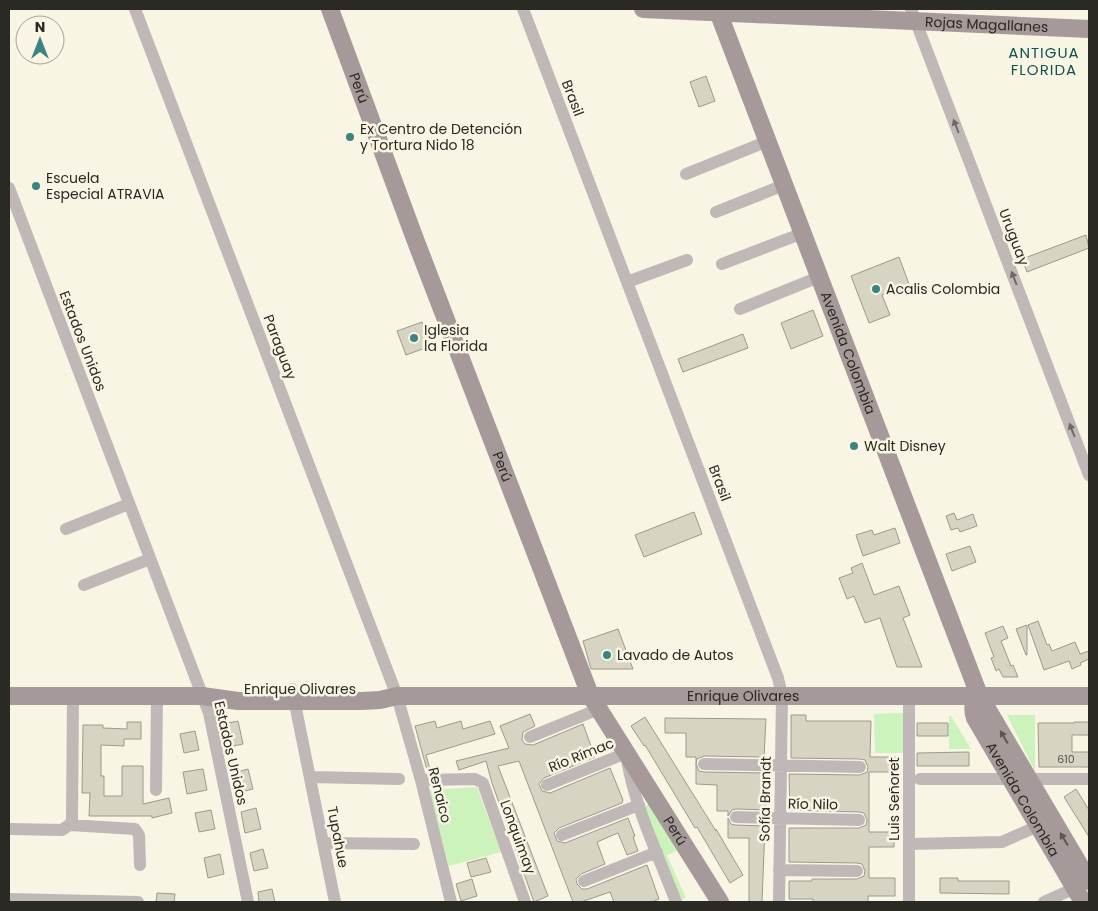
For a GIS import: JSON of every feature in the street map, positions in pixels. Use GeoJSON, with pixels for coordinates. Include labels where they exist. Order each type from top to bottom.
{"type":"FeatureCollection","features":[{"type":"Feature","properties":{"kind":"main road","name":"Perú"},"geometry":{"type":"LineString","coordinates":[[330,9],[418,247],[595,702],[720,902]]}},
{"type":"Feature","properties":{"kind":"main road","name":"Rojas Magallanes"},"geometry":{"type":"LineString","coordinates":[[643,9],[914,15],[1089,29]]}},
{"type":"Feature","properties":{"kind":"main road","name":"Avenida Colombia"},"geometry":{"type":"LineString","coordinates":[[718,10],[979,695],[1029,779],[1084,862],[1082,890]]}},
{"type":"Feature","properties":{"kind":"main road","name":"Enrique Olivares"},"geometry":{"type":"LineString","coordinates":[[9,696],[202,696],[235,689],[293,695],[370,690],[397,696],[595,702],[782,696],[1089,696]]}},
{"type":"Feature","properties":{"kind":"main road","name":"Avenida Colombia"},"geometry":{"type":"LineString","coordinates":[[979,695],[974,700],[974,718],[1038,826],[1082,890]]}},
{"type":"Feature","properties":{"kind":"street","name":"Paraguay"},"geometry":{"type":"LineString","coordinates":[[135,9],[397,696]]}},
{"type":"Feature","properties":{"kind":"street","name":"Brasil"},"geometry":{"type":"LineString","coordinates":[[523,9],[778,678],[782,696]]}},
{"type":"Feature","properties":{"kind":"street","name":"Uruguay"},"geometry":{"type":"LineString","coordinates":[[914,15],[1089,476]]}},
{"type":"Feature","properties":{"kind":"street"},"geometry":{"type":"LineString","coordinates":[[686,174],[768,141]]}},
{"type":"Feature","properties":{"kind":"street"},"geometry":{"type":"LineString","coordinates":[[716,212],[784,185]]}},
{"type":"Feature","properties":{"kind":"street","name":"Estados Unidos"},"geometry":{"type":"LineString","coordinates":[[9,188],[209,713],[248,902]]}},
{"type":"Feature","properties":{"kind":"street"},"geometry":{"type":"LineString","coordinates":[[722,264],[802,233]]}},
{"type":"Feature","properties":{"kind":"street"},"geometry":{"type":"LineString","coordinates":[[627,282],[687,260]]}},
{"type":"Feature","properties":{"kind":"street"},"geometry":{"type":"LineString","coordinates":[[740,309],[819,277]]}},
{"type":"Feature","properties":{"kind":"street"},"geometry":{"type":"LineString","coordinates":[[66,529],[130,504]]}},
{"type":"Feature","properties":{"kind":"street"},"geometry":{"type":"LineString","coordinates":[[84,585],[150,559]]}},
{"type":"Feature","properties":{"kind":"street","name":"Tupahue"},"geometry":{"type":"LineString","coordinates":[[293,695],[335,902]]}},
{"type":"Feature","properties":{"kind":"street"},"geometry":{"type":"LineString","coordinates":[[9,829],[62,830],[69,825],[72,816],[73,696]]}},
{"type":"Feature","properties":{"kind":"street"},"geometry":{"type":"LineString","coordinates":[[156,790],[157,696]]}},
{"type":"Feature","properties":{"kind":"street","name":"Renaico"},"geometry":{"type":"LineString","coordinates":[[397,696],[421,780],[450,902]]}},
{"type":"Feature","properties":{"kind":"street","name":"Sofía Brandt"},"geometry":{"type":"LineString","coordinates":[[779,902],[782,696]]}},
{"type":"Feature","properties":{"kind":"street","name":"Luis Señoret"},"geometry":{"type":"LineString","coordinates":[[909,696],[909,902]]}},
{"type":"Feature","properties":{"kind":"street"},"geometry":{"type":"LineString","coordinates":[[530,737],[595,702]]}},
{"type":"Feature","properties":{"kind":"street"},"geometry":{"type":"LineString","coordinates":[[626,753],[632,786],[675,902]]}},
{"type":"Feature","properties":{"kind":"street","name":"Río Rímac"},"geometry":{"type":"LineString","coordinates":[[547,785],[626,753]]}},
{"type":"Feature","properties":{"kind":"street"},"geometry":{"type":"LineString","coordinates":[[704,764],[860,767]]}},
{"type":"Feature","properties":{"kind":"street"},"geometry":{"type":"LineString","coordinates":[[311,778],[399,779]]}},
{"type":"Feature","properties":{"kind":"street","name":"Lonquimay"},"geometry":{"type":"LineString","coordinates":[[421,780],[475,779],[482,782],[525,902]]}},
{"type":"Feature","properties":{"kind":"street"},"geometry":{"type":"LineString","coordinates":[[920,779],[1011,779]]}},
{"type":"Feature","properties":{"kind":"street"},"geometry":{"type":"LineString","coordinates":[[1029,779],[1089,779]]}},
{"type":"Feature","properties":{"kind":"street"},"geometry":{"type":"LineString","coordinates":[[562,835],[639,805]]}},
{"type":"Feature","properties":{"kind":"street","name":"Río Nilo"},"geometry":{"type":"LineString","coordinates":[[736,817],[859,820]]}},
{"type":"Feature","properties":{"kind":"street"},"geometry":{"type":"LineString","coordinates":[[69,825],[136,829],[139,835],[140,865]]}},
{"type":"Feature","properties":{"kind":"street"},"geometry":{"type":"LineString","coordinates":[[909,844],[1002,842],[1038,826]]}},
{"type":"Feature","properties":{"kind":"street"},"geometry":{"type":"LineString","coordinates":[[323,843],[414,844]]}},
{"type":"Feature","properties":{"kind":"street"},"geometry":{"type":"LineString","coordinates":[[584,881],[657,852]]}},
{"type":"Feature","properties":{"kind":"street"},"geometry":{"type":"LineString","coordinates":[[779,870],[857,871]]}},
{"type":"Feature","properties":{"kind":"street"},"geometry":{"type":"LineString","coordinates":[[1044,902],[1082,890]]}},
{"type":"Feature","properties":{"kind":"street"},"geometry":{"type":"LineString","coordinates":[[9,899],[138,902]]}},
{"type":"Feature","properties":{"kind":"green space"},"geometry":{"type":"Polygon","coordinates":[[[903,713],[903,753],[875,753],[874,714],[903,713]]]}},
{"type":"Feature","properties":{"kind":"green space"},"geometry":{"type":"Polygon","coordinates":[[[1007,715],[1035,715],[1035,771],[1007,715]]]}},
{"type":"Feature","properties":{"kind":"green space"},"geometry":{"type":"Polygon","coordinates":[[[949,716],[951,716],[971,749],[949,749],[949,716]]]}},
{"type":"Feature","properties":{"kind":"green space"},"geometry":{"type":"Polygon","coordinates":[[[477,787],[501,852],[449,866],[429,790],[477,787]]]}},
{"type":"Feature","properties":{"kind":"green space"},"geometry":{"type":"Polygon","coordinates":[[[650,805],[677,851],[667,855],[686,898],[679,901],[645,806],[650,805]]]}},
{"type":"Feature","properties":{"kind":"building"},"geometry":{"type":"Polygon","coordinates":[[[706,76],[715,101],[699,107],[690,82],[706,76]]]}},
{"type":"Feature","properties":{"kind":"building"},"geometry":{"type":"Polygon","coordinates":[[[1086,235],[1089,248],[1027,272],[1022,259],[1086,235]]]}},
{"type":"Feature","properties":{"kind":"building","name":"Acalis Colombia"},"geometry":{"type":"Polygon","coordinates":[[[899,257],[909,284],[882,295],[890,315],[869,323],[851,276],[899,257]]]}},
{"type":"Feature","properties":{"kind":"building"},"geometry":{"type":"Polygon","coordinates":[[[813,310],[823,336],[791,349],[781,323],[813,310]]]}},
{"type":"Feature","properties":{"kind":"building","name":"Iglesia la Florida"},"geometry":{"type":"Polygon","coordinates":[[[422,322],[431,346],[406,355],[397,331],[422,322]]]}},
{"type":"Feature","properties":{"kind":"building"},"geometry":{"type":"Polygon","coordinates":[[[743,334],[748,348],[683,372],[678,359],[743,334]]]}},
{"type":"Feature","properties":{"kind":"building"},"geometry":{"type":"Polygon","coordinates":[[[694,512],[702,534],[644,557],[635,535],[694,512]]]}},
{"type":"Feature","properties":{"kind":"building"},"geometry":{"type":"Polygon","coordinates":[[[954,513],[957,520],[973,514],[977,526],[960,532],[958,528],[951,530],[946,516],[954,513]]]}},
{"type":"Feature","properties":{"kind":"building"},"geometry":{"type":"Polygon","coordinates":[[[895,528],[900,543],[863,556],[856,535],[872,530],[874,535],[895,528]]]}},
{"type":"Feature","properties":{"kind":"building"},"geometry":{"type":"Polygon","coordinates":[[[970,546],[976,562],[952,571],[946,554],[970,546]]]}},
{"type":"Feature","properties":{"kind":"building"},"geometry":{"type":"Polygon","coordinates":[[[862,563],[874,595],[899,586],[910,615],[903,618],[922,667],[897,667],[880,618],[865,623],[854,596],[847,599],[839,578],[853,573],[851,568],[862,563]]]}},
{"type":"Feature","properties":{"kind":"building"},"geometry":{"type":"Polygon","coordinates":[[[1038,621],[1047,645],[1049,644],[1052,651],[1075,642],[1080,654],[1089,651],[1089,659],[1072,669],[1069,661],[1044,670],[1028,625],[1038,621]]]}},
{"type":"Feature","properties":{"kind":"building"},"geometry":{"type":"Polygon","coordinates":[[[1027,625],[1027,655],[1026,655],[1016,629],[1027,625]]]}},
{"type":"Feature","properties":{"kind":"building"},"geometry":{"type":"Polygon","coordinates":[[[1003,626],[1008,638],[1001,641],[1011,666],[1013,665],[1018,677],[1003,677],[999,669],[996,671],[991,658],[994,657],[985,633],[1003,626]]]}},
{"type":"Feature","properties":{"kind":"building","name":"Lavado de Autos"},"geometry":{"type":"Polygon","coordinates":[[[618,629],[633,669],[591,669],[583,641],[618,629]]]}},
{"type":"Feature","properties":{"kind":"building"},"geometry":{"type":"Polygon","coordinates":[[[530,714],[535,726],[523,732],[522,740],[525,744],[533,745],[583,724],[595,757],[544,778],[539,784],[542,791],[550,793],[610,768],[623,800],[622,803],[559,828],[554,833],[557,841],[565,843],[628,818],[635,836],[633,837],[638,851],[627,855],[618,833],[597,842],[605,864],[581,874],[576,879],[577,884],[582,889],[587,889],[647,865],[659,899],[652,902],[614,902],[610,892],[581,902],[573,902],[519,761],[498,766],[548,896],[534,902],[486,761],[459,770],[456,761],[509,748],[500,726],[530,714]]]}},
{"type":"Feature","properties":{"kind":"building"},"geometry":{"type":"Polygon","coordinates":[[[791,715],[806,715],[806,721],[871,721],[870,757],[896,757],[896,772],[869,772],[869,832],[894,832],[894,847],[869,847],[869,878],[895,878],[895,896],[868,896],[868,902],[813,902],[813,899],[789,899],[789,881],[857,879],[864,876],[865,871],[862,864],[857,863],[789,862],[789,828],[859,828],[866,825],[867,820],[864,813],[859,812],[790,810],[789,774],[860,775],[867,772],[868,767],[865,760],[860,759],[791,758],[791,715]]]}},
{"type":"Feature","properties":{"kind":"building"},"geometry":{"type":"Polygon","coordinates":[[[645,717],[743,875],[730,883],[697,827],[695,828],[645,745],[631,726],[645,717]]]}},
{"type":"Feature","properties":{"kind":"building"},"geometry":{"type":"Polygon","coordinates":[[[665,718],[766,719],[764,757],[704,756],[697,759],[696,764],[696,757],[686,757],[686,733],[665,733],[665,718]]]}},
{"type":"Feature","properties":{"kind":"building"},"geometry":{"type":"Polygon","coordinates":[[[238,721],[243,744],[228,747],[223,724],[238,721]]]}},
{"type":"Feature","properties":{"kind":"building"},"geometry":{"type":"Polygon","coordinates":[[[435,721],[437,728],[461,721],[463,729],[490,721],[495,734],[426,755],[430,769],[427,770],[415,726],[435,721]]]}},
{"type":"Feature","properties":{"kind":"building"},"geometry":{"type":"Polygon","coordinates":[[[127,722],[141,722],[141,739],[124,739],[124,746],[101,745],[101,776],[104,776],[104,796],[122,796],[122,766],[143,766],[143,804],[169,798],[172,813],[152,818],[152,816],[89,816],[90,793],[82,793],[83,725],[103,725],[103,728],[127,729],[127,722]]]}},
{"type":"Feature","properties":{"kind":"building"},"geometry":{"type":"Polygon","coordinates":[[[1089,722],[1089,735],[1072,735],[1072,752],[1089,752],[1089,767],[1039,767],[1038,723],[1089,722]]]}},
{"type":"Feature","properties":{"kind":"building"},"geometry":{"type":"Polygon","coordinates":[[[917,723],[948,723],[948,736],[917,736],[917,723]]]}},
{"type":"Feature","properties":{"kind":"building"},"geometry":{"type":"Polygon","coordinates":[[[195,731],[199,750],[184,753],[180,734],[195,731]]]}},
{"type":"Feature","properties":{"kind":"building"},"geometry":{"type":"Polygon","coordinates":[[[969,752],[969,766],[917,766],[917,753],[969,752]]]}},
{"type":"Feature","properties":{"kind":"building"},"geometry":{"type":"Polygon","coordinates":[[[696,764],[699,771],[704,772],[765,773],[766,810],[736,809],[732,810],[728,816],[728,811],[717,811],[717,785],[696,784],[696,764]]]}},
{"type":"Feature","properties":{"kind":"building"},"geometry":{"type":"Polygon","coordinates":[[[203,769],[207,790],[187,794],[183,772],[203,769]]]}},
{"type":"Feature","properties":{"kind":"building"},"geometry":{"type":"Polygon","coordinates":[[[248,769],[253,789],[237,793],[233,773],[248,769]]]}},
{"type":"Feature","properties":{"kind":"building"},"geometry":{"type":"Polygon","coordinates":[[[1076,789],[1089,810],[1089,837],[1064,797],[1076,789]]]}},
{"type":"Feature","properties":{"kind":"building"},"geometry":{"type":"Polygon","coordinates":[[[256,808],[261,829],[245,833],[241,812],[256,808]]]}},
{"type":"Feature","properties":{"kind":"building"},"geometry":{"type":"Polygon","coordinates":[[[211,810],[215,829],[199,832],[195,813],[211,810]]]}},
{"type":"Feature","properties":{"kind":"building"},"geometry":{"type":"Polygon","coordinates":[[[728,818],[731,824],[735,825],[765,826],[762,902],[749,902],[749,838],[728,838],[728,818]]]}},
{"type":"Feature","properties":{"kind":"building"},"geometry":{"type":"Polygon","coordinates":[[[263,849],[268,868],[254,871],[250,853],[263,849]]]}},
{"type":"Feature","properties":{"kind":"building"},"geometry":{"type":"Polygon","coordinates":[[[220,854],[224,874],[208,878],[204,858],[220,854]]]}},
{"type":"Feature","properties":{"kind":"building"},"geometry":{"type":"Polygon","coordinates":[[[486,858],[491,872],[471,877],[467,863],[486,858]]]}},
{"type":"Feature","properties":{"kind":"building"},"geometry":{"type":"Polygon","coordinates":[[[940,878],[958,878],[958,881],[1009,881],[1009,894],[940,893],[940,878]]]}},
{"type":"Feature","properties":{"kind":"building"},"geometry":{"type":"Polygon","coordinates":[[[472,879],[477,896],[461,901],[456,884],[472,879]]]}},
{"type":"Feature","properties":{"kind":"building"},"geometry":{"type":"Polygon","coordinates":[[[272,889],[275,902],[259,902],[258,892],[272,889]]]}},
{"type":"Feature","properties":{"kind":"building"},"geometry":{"type":"Polygon","coordinates":[[[157,893],[175,894],[174,902],[156,902],[157,893]]]}},
{"type":"Feature","properties":{"kind":"place","name":"Ex Centro de Detención y Tortura Nido 18"},"geometry":{"type":"Point","coordinates":[350,137]}},
{"type":"Feature","properties":{"kind":"place","name":"Escuela Especial ATRAVIA"},"geometry":{"type":"Point","coordinates":[36,186]}},
{"type":"Feature","properties":{"kind":"place","name":"Acalis Colombia"},"geometry":{"type":"Point","coordinates":[876,289]}},
{"type":"Feature","properties":{"kind":"place","name":"Iglesia la Florida"},"geometry":{"type":"Point","coordinates":[414,338]}},
{"type":"Feature","properties":{"kind":"place","name":"Walt Disney"},"geometry":{"type":"Point","coordinates":[854,446]}},
{"type":"Feature","properties":{"kind":"place","name":"Lavado de Autos"},"geometry":{"type":"Point","coordinates":[607,655]}},
{"type":"Feature","properties":{"kind":"district","name":"ANTIGUA FLORIDA"},"geometry":{"type":"Point","coordinates":[1044,60]}}]}
